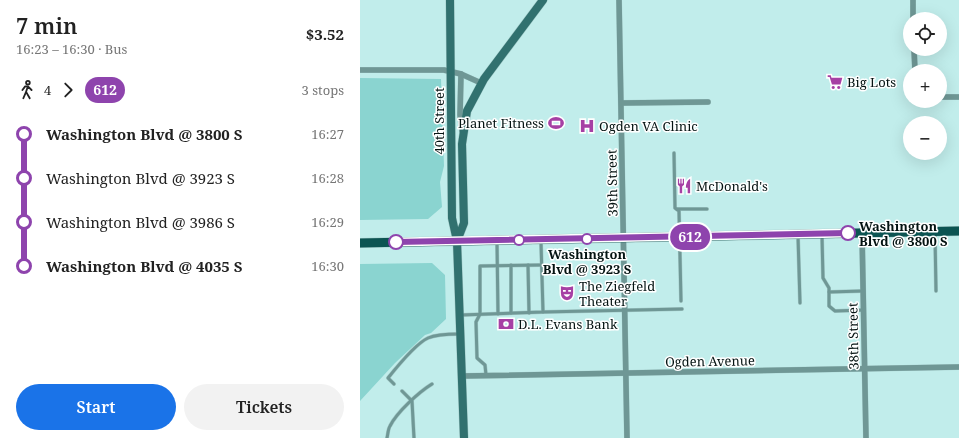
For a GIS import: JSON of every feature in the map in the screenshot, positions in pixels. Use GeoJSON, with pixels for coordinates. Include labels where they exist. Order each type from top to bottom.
{"type":"FeatureCollection","features":[{"type":"Feature","properties":{"kind":"main road","name":"40th Street"},"geometry":{"type":"LineString","coordinates":[[450,0],[452,71],[452,218],[457,241],[459,334],[464,438]]}},
{"type":"Feature","properties":{"kind":"main road"},"geometry":{"type":"LineString","coordinates":[[462,138],[467,111],[481,83],[543,0]]}},
{"type":"Feature","properties":{"kind":"main road","name":"40th Street"},"geometry":{"type":"LineString","coordinates":[[457,241],[464,223],[462,138]]}},
{"type":"Feature","properties":{"kind":"main road"},"geometry":{"type":"LineString","coordinates":[[360,243],[959,231]]}},
{"type":"Feature","properties":{"kind":"street","name":"39th Street"},"geometry":{"type":"LineString","coordinates":[[619,0],[624,238],[624,374],[627,438]]}},
{"type":"Feature","properties":{"kind":"street"},"geometry":{"type":"LineString","coordinates":[[913,0],[913,12]]}},
{"type":"Feature","properties":{"kind":"street"},"geometry":{"type":"LineString","coordinates":[[360,70],[452,71],[481,83]]}},
{"type":"Feature","properties":{"kind":"street","name":"40th Street"},"geometry":{"type":"LineString","coordinates":[[461,74],[460,115],[462,138]]}},
{"type":"Feature","properties":{"kind":"street"},"geometry":{"type":"LineString","coordinates":[[947,97],[959,96]]}},
{"type":"Feature","properties":{"kind":"street"},"geometry":{"type":"LineString","coordinates":[[622,103],[708,102]]}},
{"type":"Feature","properties":{"kind":"street","name":"38th Street"},"geometry":{"type":"LineString","coordinates":[[862,233],[866,438]]}},
{"type":"Feature","properties":{"kind":"street","name":"Ogden Avenue"},"geometry":{"type":"LineString","coordinates":[[462,376],[959,367]]}},
{"type":"Feature","properties":{"kind":"lane"},"geometry":{"type":"LineString","coordinates":[[674,153],[675,208],[679,211],[680,301]]}},
{"type":"Feature","properties":{"kind":"lane"},"geometry":{"type":"LineString","coordinates":[[677,209],[707,209]]}},
{"type":"Feature","properties":{"kind":"lane"},"geometry":{"type":"LineString","coordinates":[[934,232],[936,291]]}},
{"type":"Feature","properties":{"kind":"lane"},"geometry":{"type":"LineString","coordinates":[[798,234],[800,303]]}},
{"type":"Feature","properties":{"kind":"lane"},"geometry":{"type":"LineString","coordinates":[[822,234],[823,278],[829,288],[829,306],[835,311],[864,310]]}},
{"type":"Feature","properties":{"kind":"lane"},"geometry":{"type":"LineString","coordinates":[[541,240],[543,312]]}},
{"type":"Feature","properties":{"kind":"lane"},"geometry":{"type":"LineString","coordinates":[[497,241],[498,314]]}},
{"type":"Feature","properties":{"kind":"lane"},"geometry":{"type":"LineString","coordinates":[[511,265],[511,313]]}},
{"type":"Feature","properties":{"kind":"lane"},"geometry":{"type":"LineString","coordinates":[[528,265],[529,313]]}},
{"type":"Feature","properties":{"kind":"lane"},"geometry":{"type":"LineString","coordinates":[[486,376],[485,365],[477,358],[476,322],[480,314],[480,266],[542,265]]}},
{"type":"Feature","properties":{"kind":"lane"},"geometry":{"type":"LineString","coordinates":[[829,292],[864,291]]}},
{"type":"Feature","properties":{"kind":"lane"},"geometry":{"type":"LineString","coordinates":[[459,315],[682,309]]}},
{"type":"Feature","properties":{"kind":"lane"},"geometry":{"type":"LineString","coordinates":[[394,384],[388,378],[421,343],[429,338],[445,334],[459,334]]}},
{"type":"Feature","properties":{"kind":"lane"},"geometry":{"type":"LineString","coordinates":[[387,438],[389,426],[423,390],[432,384]]}},
{"type":"Feature","properties":{"kind":"lane"},"geometry":{"type":"LineString","coordinates":[[402,391],[412,401],[414,438]]}},
{"type":"Feature","properties":{"kind":"shaded area"},"geometry":{"type":"Polygon","coordinates":[[[360,78],[441,79],[444,166],[440,182],[442,207],[428,219],[360,220],[360,78]]]}},
{"type":"Feature","properties":{"kind":"shaded area"},"geometry":{"type":"Polygon","coordinates":[[[432,263],[445,275],[446,319],[431,333],[425,335],[395,363],[360,401],[360,264],[432,263]]]}},
{"type":"Feature","properties":{"kind":"bus line","name":"612"},"geometry":{"type":"LineString","coordinates":[[396,242],[848,233]]}},
{"type":"Feature","properties":{"kind":"place","name":"Big Lots"},"geometry":{"type":"Point","coordinates":[835,82]}},
{"type":"Feature","properties":{"kind":"place","name":"Planet Fitness"},"geometry":{"type":"Point","coordinates":[556,123]}},
{"type":"Feature","properties":{"kind":"place","name":"Ogden VA Clinic"},"geometry":{"type":"Point","coordinates":[587,126]}},
{"type":"Feature","properties":{"kind":"place","name":"McDonald's"},"geometry":{"type":"Point","coordinates":[684,186]}},
{"type":"Feature","properties":{"kind":"place","name":"Washington Blvd @ 3800 S"},"geometry":{"type":"Point","coordinates":[848,233]}},
{"type":"Feature","properties":{"kind":"place","name":"Washington Blvd @ 3923 S"},"geometry":{"type":"Point","coordinates":[587,239]}},
{"type":"Feature","properties":{"kind":"place","name":"The Ziegfeld Theater"},"geometry":{"type":"Point","coordinates":[567,293]}},
{"type":"Feature","properties":{"kind":"place","name":"D.L. Evans Bank"},"geometry":{"type":"Point","coordinates":[506,324]}}]}
